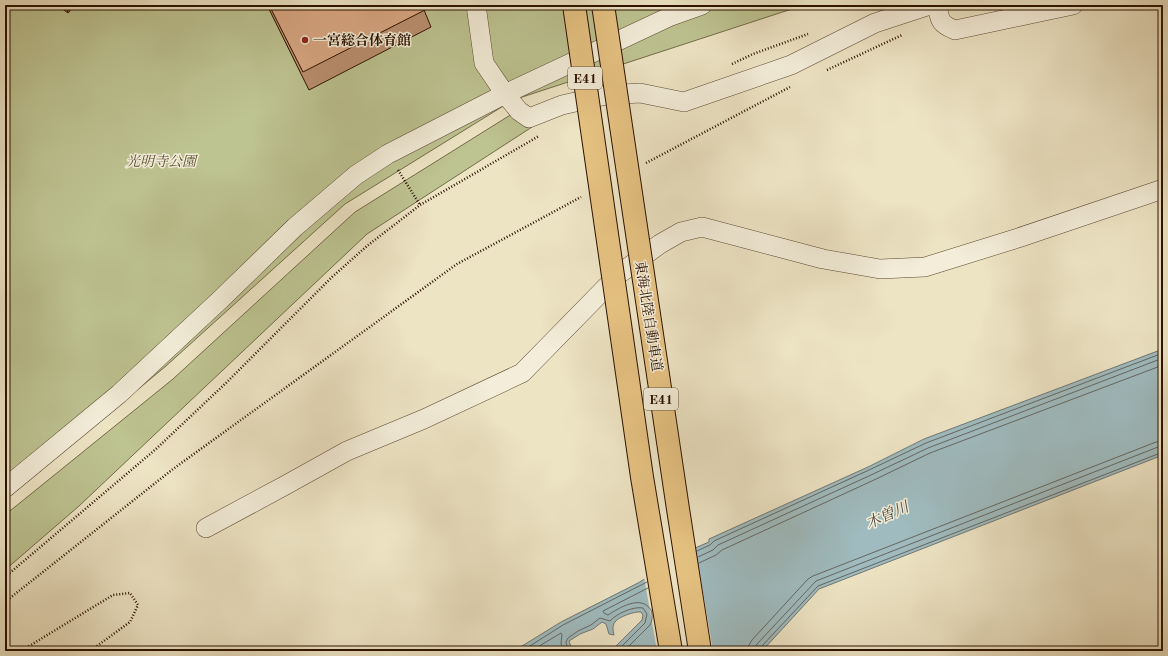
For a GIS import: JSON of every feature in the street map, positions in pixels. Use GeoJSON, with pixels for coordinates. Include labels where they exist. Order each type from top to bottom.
{"type":"FeatureCollection","features":[{"type":"Feature","properties":{"kind":"highway","name":"東海北陸自動車道"},"geometry":{"type":"LineString","coordinates":[[574,5],[641,469],[671,651]]}},
{"type":"Feature","properties":{"kind":"highway","name":"東海北陸自動車道"},"geometry":{"type":"LineString","coordinates":[[603,5],[674,486],[700,651]]}},
{"type":"Feature","properties":{"kind":"lane"},"geometry":{"type":"LineString","coordinates":[[476,5],[484,63],[519,112],[529,118],[562,105],[606,95],[640,93],[684,102],[791,65],[876,24],[930,5]]}},
{"type":"Feature","properties":{"kind":"lane"},"geometry":{"type":"LineString","coordinates":[[5,488],[120,394],[295,227],[356,176],[388,154],[505,94],[672,16],[702,5]]}},
{"type":"Feature","properties":{"kind":"lane"},"geometry":{"type":"LineString","coordinates":[[937,5],[939,18],[944,26],[955,30],[1073,5]]}},
{"type":"Feature","properties":{"kind":"lane"},"geometry":{"type":"LineString","coordinates":[[206,528],[347,451],[424,419],[522,373],[619,274],[660,244],[681,232],[702,227],[823,259],[880,269],[925,267],[1018,238],[1163,189]]}},
{"type":"Feature","properties":{"kind":"path"},"geometry":{"type":"LineString","coordinates":[[726,67],[753,54],[809,34]]}},
{"type":"Feature","properties":{"kind":"path"},"geometry":{"type":"LineString","coordinates":[[824,71],[903,35]]}},
{"type":"Feature","properties":{"kind":"path"},"geometry":{"type":"LineString","coordinates":[[643,164],[795,85]]}},
{"type":"Feature","properties":{"kind":"path"},"geometry":{"type":"LineString","coordinates":[[5,577],[156,449],[227,382],[332,277],[367,246],[420,205],[541,134]]}},
{"type":"Feature","properties":{"kind":"path"},"geometry":{"type":"LineString","coordinates":[[388,154],[420,205]]}},
{"type":"Feature","properties":{"kind":"path"},"geometry":{"type":"LineString","coordinates":[[5,602],[173,469],[457,264],[582,197]]}},
{"type":"Feature","properties":{"kind":"path"},"geometry":{"type":"LineString","coordinates":[[22,651],[113,595],[130,593],[138,605],[130,622],[90,651]]}},
{"type":"Feature","properties":{"kind":"green space","name":"光明寺公園"},"geometry":{"type":"Polygon","coordinates":[[[5,5],[804,5],[513,100],[345,204],[166,366],[5,500],[5,5]]]}},
{"type":"Feature","properties":{"kind":"green space"},"geometry":{"type":"Polygon","coordinates":[[[512,114],[532,127],[367,234],[79,506],[5,570],[5,515],[173,379],[355,212],[512,114]]]}},
{"type":"Feature","properties":{"kind":"water","name":"木曽川"},"geometry":{"type":"Polygon","coordinates":[[[1163,349],[1163,455],[819,589],[762,651],[611,651],[642,620],[643,615],[641,612],[635,612],[617,620],[613,627],[614,635],[609,634],[606,624],[602,622],[593,629],[580,634],[569,641],[572,650],[514,651],[561,622],[638,583],[695,548],[709,542],[709,539],[868,467],[924,439],[1163,349]]]}},
{"type":"Feature","properties":{"kind":"pier"},"geometry":{"type":"Polygon","coordinates":[[[695,545],[713,651],[657,651],[644,577],[695,545]]]}},
{"type":"Feature","properties":{"kind":"building"},"geometry":{"type":"Polygon","coordinates":[[[269,5],[422,5],[425,10],[303,72],[269,5]]]}},
{"type":"Feature","properties":{"kind":"place","name":"一宮総合体育館"},"geometry":{"type":"Point","coordinates":[305,40]}}]}
